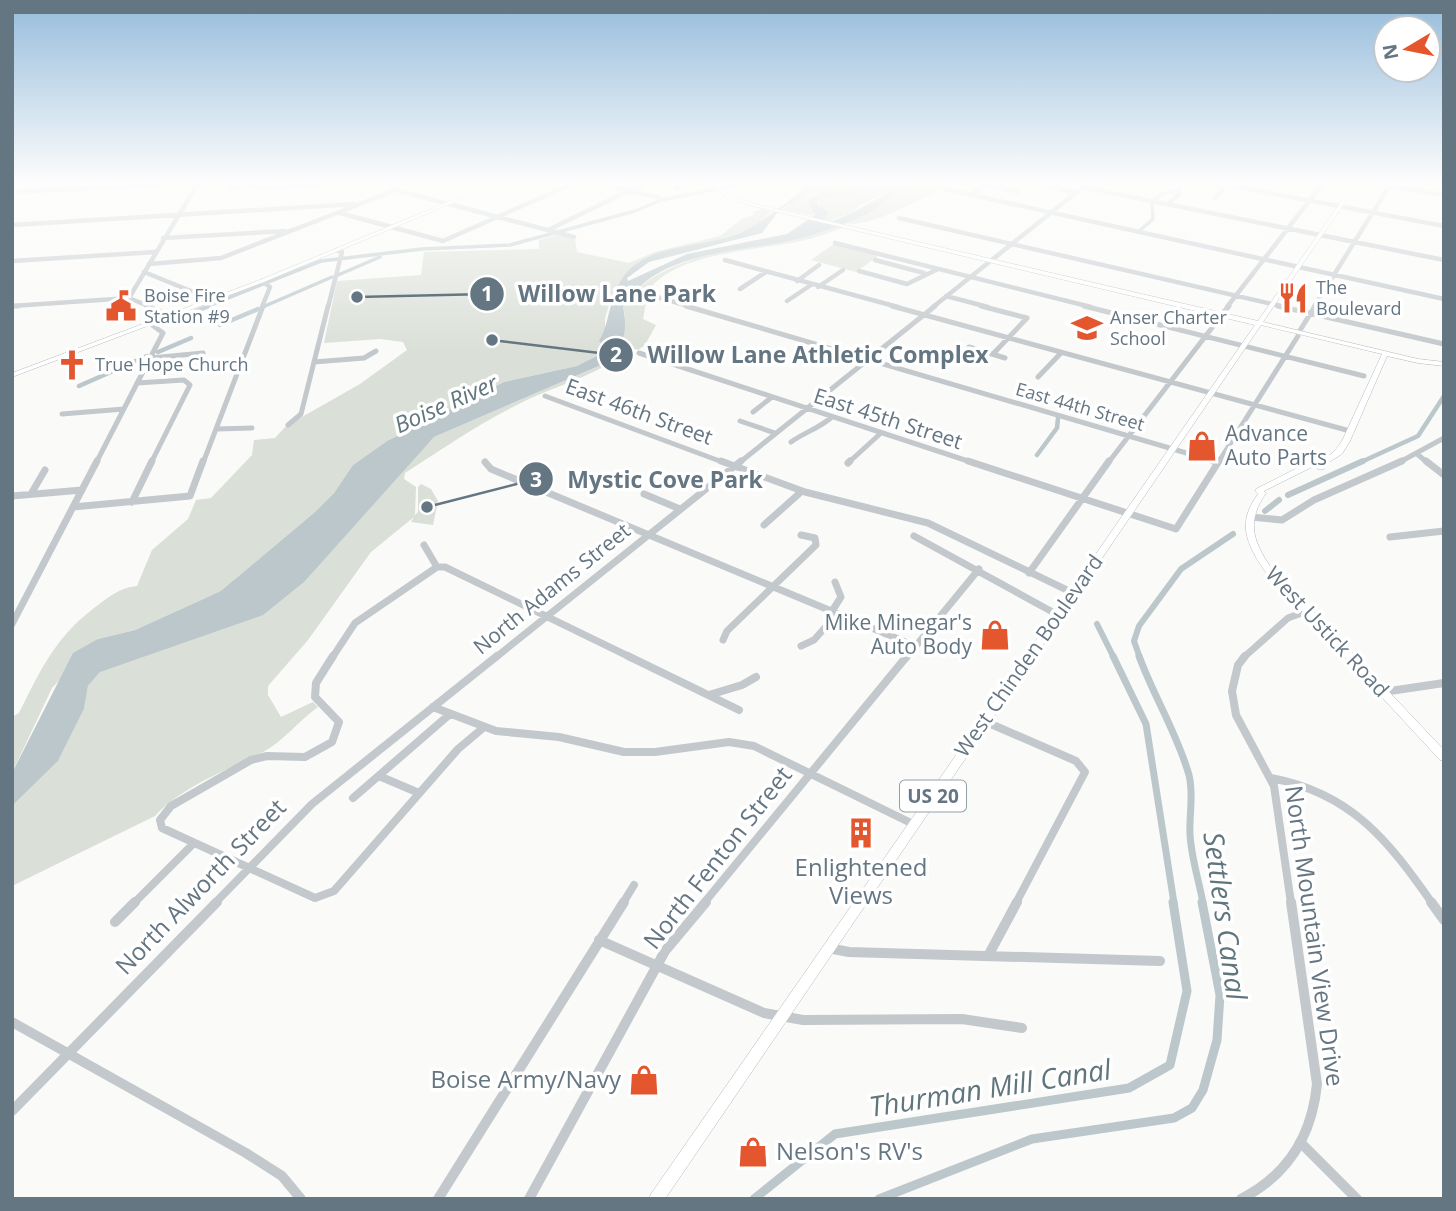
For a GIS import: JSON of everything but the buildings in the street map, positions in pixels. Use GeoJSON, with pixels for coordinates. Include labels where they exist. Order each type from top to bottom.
{"type":"FeatureCollection","features":[{"type":"Feature","properties":{"kind":"main road"},"geometry":{"type":"LineString","coordinates":[[12,375],[265,282],[362,240]]}},
{"type":"Feature","properties":{"kind":"main road"},"geometry":{"type":"LineString","coordinates":[[905,240],[1385,355],[1444,366]]}},
{"type":"Feature","properties":{"kind":"main road","name":"West Chinden Boulevard"},"geometry":{"type":"LineString","coordinates":[[656,1199],[1317,240]]}},
{"type":"Feature","properties":{"kind":"main road"},"geometry":{"type":"LineString","coordinates":[[1250,517],[1262,493],[1259,491],[1314,463],[1320,464],[1339,452],[1385,355]]}},
{"type":"Feature","properties":{"kind":"main road","name":"West Ustick Road"},"geometry":{"type":"LineString","coordinates":[[1250,517],[1249,535],[1260,559],[1444,757]]}},
{"type":"Feature","properties":{"kind":"street"},"geometry":{"type":"LineString","coordinates":[[129,298],[162,240]]}},
{"type":"Feature","properties":{"kind":"street"},"geometry":{"type":"LineString","coordinates":[[149,264],[216,260],[270,240]]}},
{"type":"Feature","properties":{"kind":"street"},"geometry":{"type":"LineString","coordinates":[[995,240],[1444,344]]}},
{"type":"Feature","properties":{"kind":"street","name":"North Adams Street"},"geometry":{"type":"LineString","coordinates":[[433,707],[1016,240]]}},
{"type":"Feature","properties":{"kind":"street"},"geometry":{"type":"LineString","coordinates":[[1168,240],[1444,299]]}},
{"type":"Feature","properties":{"kind":"street"},"geometry":{"type":"LineString","coordinates":[[1029,573],[1080,499],[1280,240]]}},
{"type":"Feature","properties":{"kind":"street"},"geometry":{"type":"LineString","coordinates":[[1342,240],[1444,260]]}},
{"type":"Feature","properties":{"kind":"street"},"geometry":{"type":"LineString","coordinates":[[1217,462],[1354,242]]}},
{"type":"Feature","properties":{"kind":"street"},"geometry":{"type":"LineString","coordinates":[[835,243],[1364,376]]}},
{"type":"Feature","properties":{"kind":"street"},"geometry":{"type":"LineString","coordinates":[[288,425],[301,414],[342,253],[336,250]]}},
{"type":"Feature","properties":{"kind":"street"},"geometry":{"type":"LineString","coordinates":[[12,261],[156,252]]}},
{"type":"Feature","properties":{"kind":"street"},"geometry":{"type":"LineString","coordinates":[[724,260],[1350,431]]}},
{"type":"Feature","properties":{"kind":"street"},"geometry":{"type":"LineString","coordinates":[[875,260],[928,274]]}},
{"type":"Feature","properties":{"kind":"street"},"geometry":{"type":"LineString","coordinates":[[885,277],[907,261]]}},
{"type":"Feature","properties":{"kind":"street"},"geometry":{"type":"LineString","coordinates":[[797,281],[819,265]]}},
{"type":"Feature","properties":{"kind":"street"},"geometry":{"type":"LineString","coordinates":[[859,271],[907,284],[938,269]]}},
{"type":"Feature","properties":{"kind":"street"},"geometry":{"type":"LineString","coordinates":[[818,287],[843,270]]}},
{"type":"Feature","properties":{"kind":"street"},"geometry":{"type":"LineString","coordinates":[[145,272],[213,300]]}},
{"type":"Feature","properties":{"kind":"street"},"geometry":{"type":"LineString","coordinates":[[740,289],[766,272]]}},
{"type":"Feature","properties":{"kind":"street"},"geometry":{"type":"LineString","coordinates":[[73,508],[190,496],[270,287],[265,282]]}},
{"type":"Feature","properties":{"kind":"street"},"geometry":{"type":"LineString","coordinates":[[793,303],[784,301],[811,285]]}},
{"type":"Feature","properties":{"kind":"street"},"geometry":{"type":"LineString","coordinates":[[946,296],[1027,318],[993,354]]}},
{"type":"Feature","properties":{"kind":"street","name":"East 44th Street"},"geometry":{"type":"LineString","coordinates":[[657,297],[666,297],[1217,462]]}},
{"type":"Feature","properties":{"kind":"street"},"geometry":{"type":"LineString","coordinates":[[12,306],[129,298],[171,316]]}},
{"type":"Feature","properties":{"kind":"street"},"geometry":{"type":"LineString","coordinates":[[12,624],[164,331],[151,324]]}},
{"type":"Feature","properties":{"kind":"street"},"geometry":{"type":"LineString","coordinates":[[192,354],[196,345]]}},
{"type":"Feature","properties":{"kind":"street"},"geometry":{"type":"LineString","coordinates":[[969,347],[1005,358]]}},
{"type":"Feature","properties":{"kind":"street"},"geometry":{"type":"LineString","coordinates":[[314,362],[364,358],[376,351]]}},
{"type":"Feature","properties":{"kind":"street"},"geometry":{"type":"LineString","coordinates":[[150,358],[203,353]]}},
{"type":"Feature","properties":{"kind":"street","name":"East 45th Street"},"geometry":{"type":"LineString","coordinates":[[639,353],[1177,529],[1217,462]]}},
{"type":"Feature","properties":{"kind":"street"},"geometry":{"type":"LineString","coordinates":[[1038,376],[1061,353]]}},
{"type":"Feature","properties":{"kind":"street"},"geometry":{"type":"LineString","coordinates":[[132,502],[151,458],[177,416],[190,385],[188,381],[137,383]]}},
{"type":"Feature","properties":{"kind":"street","name":"East 46th Street"},"geometry":{"type":"LineString","coordinates":[[545,396],[802,491],[928,523],[1073,593]]}},
{"type":"Feature","properties":{"kind":"street"},"geometry":{"type":"LineString","coordinates":[[753,412],[772,397]]}},
{"type":"Feature","properties":{"kind":"street"},"geometry":{"type":"LineString","coordinates":[[62,414],[124,409]]}},
{"type":"Feature","properties":{"kind":"street"},"geometry":{"type":"LineString","coordinates":[[791,442],[803,433],[814,432],[832,417]]}},
{"type":"Feature","properties":{"kind":"street"},"geometry":{"type":"LineString","coordinates":[[740,421],[775,433]]}},
{"type":"Feature","properties":{"kind":"street"},"geometry":{"type":"LineString","coordinates":[[217,429],[252,428]]}},
{"type":"Feature","properties":{"kind":"street"},"geometry":{"type":"LineString","coordinates":[[848,463],[881,433]]}},
{"type":"Feature","properties":{"kind":"street"},"geometry":{"type":"LineString","coordinates":[[1250,517],[1268,521],[1282,520],[1314,500],[1417,454],[1444,438]]}},
{"type":"Feature","properties":{"kind":"street"},"geometry":{"type":"LineString","coordinates":[[1417,454],[1444,475]]}},
{"type":"Feature","properties":{"kind":"street"},"geometry":{"type":"LineString","coordinates":[[485,462],[491,469],[915,646]]}},
{"type":"Feature","properties":{"kind":"street"},"geometry":{"type":"LineString","coordinates":[[31,494],[45,470]]}},
{"type":"Feature","properties":{"kind":"street"},"geometry":{"type":"LineString","coordinates":[[12,496],[82,490]]}},
{"type":"Feature","properties":{"kind":"street"},"geometry":{"type":"LineString","coordinates":[[764,525],[802,491]]}},
{"type":"Feature","properties":{"kind":"street"},"geometry":{"type":"LineString","coordinates":[[644,494],[680,509]]}},
{"type":"Feature","properties":{"kind":"street"},"geometry":{"type":"LineString","coordinates":[[1390,537],[1444,531]]}},
{"type":"Feature","properties":{"kind":"street"},"geometry":{"type":"LineString","coordinates":[[723,640],[727,631],[816,545],[815,538],[801,534]]}},
{"type":"Feature","properties":{"kind":"street"},"geometry":{"type":"LineString","coordinates":[[915,536],[1058,615]]}},
{"type":"Feature","properties":{"kind":"street"},"geometry":{"type":"LineString","coordinates":[[424,545],[438,567]]}},
{"type":"Feature","properties":{"kind":"street"},"geometry":{"type":"LineString","coordinates":[[483,728],[458,749],[334,891],[325,896],[315,898],[162,828],[160,817],[177,801],[258,757],[276,755],[298,758],[316,753],[332,742],[340,728],[337,718],[315,697],[314,688],[355,623],[401,589],[438,567],[446,567],[739,710]]}},
{"type":"Feature","properties":{"kind":"street","name":"North Fenton Street"},"geometry":{"type":"LineString","coordinates":[[529,1199],[659,967],[665,951],[979,569]]}},
{"type":"Feature","properties":{"kind":"street"},"geometry":{"type":"LineString","coordinates":[[801,646],[814,640],[835,613],[841,597],[835,582]]}},
{"type":"Feature","properties":{"kind":"street"},"geometry":{"type":"LineString","coordinates":[[391,584],[401,589]]}},
{"type":"Feature","properties":{"kind":"street","name":"North Mountain View Drive"},"geometry":{"type":"LineString","coordinates":[[1241,1199],[1272,1179],[1302,1144],[1317,1097],[1316,1070],[1271,778],[1236,715],[1234,676],[1238,665],[1250,649],[1288,618],[1307,611]]}},
{"type":"Feature","properties":{"kind":"street"},"geometry":{"type":"LineString","coordinates":[[709,695],[742,685],[756,677]]}},
{"type":"Feature","properties":{"kind":"street"},"geometry":{"type":"LineString","coordinates":[[1383,692],[1444,683]]}},
{"type":"Feature","properties":{"kind":"street"},"geometry":{"type":"LineString","coordinates":[[433,707],[483,728],[559,737],[638,753],[736,742],[754,747],[913,824]]}},
{"type":"Feature","properties":{"kind":"street","name":"North Alworth Street"},"geometry":{"type":"LineString","coordinates":[[12,1111],[247,867],[312,804],[433,707]]}},
{"type":"Feature","properties":{"kind":"street"},"geometry":{"type":"LineString","coordinates":[[353,798],[450,714]]}},
{"type":"Feature","properties":{"kind":"street"},"geometry":{"type":"LineString","coordinates":[[984,721],[1076,761],[1084,768],[1085,777],[988,957]]}},
{"type":"Feature","properties":{"kind":"street"},"geometry":{"type":"LineString","coordinates":[[340,728],[350,726]]}},
{"type":"Feature","properties":{"kind":"street"},"geometry":{"type":"LineString","coordinates":[[379,776],[419,793]]}},
{"type":"Feature","properties":{"kind":"street"},"geometry":{"type":"LineString","coordinates":[[1271,778],[1294,782],[1323,793],[1367,820],[1387,840],[1444,920]]}},
{"type":"Feature","properties":{"kind":"street"},"geometry":{"type":"LineString","coordinates":[[114,922],[194,843]]}},
{"type":"Feature","properties":{"kind":"street"},"geometry":{"type":"LineString","coordinates":[[438,1199],[634,885]]}},
{"type":"Feature","properties":{"kind":"street"},"geometry":{"type":"LineString","coordinates":[[599,940],[764,1013],[803,1020],[962,1019],[1022,1028]]}},
{"type":"Feature","properties":{"kind":"street"},"geometry":{"type":"LineString","coordinates":[[827,947],[849,953],[1160,961]]}},
{"type":"Feature","properties":{"kind":"street"},"geometry":{"type":"LineString","coordinates":[[12,1022],[246,1153],[282,1176],[301,1199]]}},
{"type":"Feature","properties":{"kind":"street"},"geometry":{"type":"LineString","coordinates":[[1302,1144],[1357,1199]]}},
{"type":"Feature","properties":{"kind":"shaded area"},"geometry":{"type":"Polygon","coordinates":[[[541,240],[575,240],[577,252],[629,263],[655,252],[706,240],[719,240],[659,254],[627,273],[610,302],[605,318],[605,347],[598,356],[577,366],[504,382],[387,441],[353,465],[334,493],[315,512],[221,591],[135,630],[98,639],[52,688],[12,773],[12,717],[19,713],[42,668],[59,643],[80,619],[119,591],[137,586],[152,550],[188,519],[196,500],[211,498],[252,455],[254,440],[275,438],[286,426],[360,384],[407,350],[403,342],[380,339],[324,343],[337,281],[421,275],[424,252],[539,249],[541,240]]]}},
{"type":"Feature","properties":{"kind":"shaded area"},"geometry":{"type":"Polygon","coordinates":[[[719,240],[737,240],[649,262],[627,278],[628,281],[687,254],[759,240],[795,240],[712,254],[685,261],[661,272],[640,286],[623,307],[623,337],[618,350],[608,362],[434,437],[304,582],[263,615],[100,672],[88,686],[84,709],[58,761],[12,806],[12,773],[73,653],[98,639],[135,630],[221,591],[315,512],[334,493],[353,465],[387,441],[504,382],[577,366],[597,356],[605,347],[599,341],[616,289],[627,272],[649,257],[719,240]]]}},
{"type":"Feature","properties":{"kind":"shaded area"},"geometry":{"type":"Polygon","coordinates":[[[785,240],[807,240],[723,254],[679,267],[661,277],[648,291],[643,319],[656,325],[645,345],[638,350],[633,348],[596,370],[514,406],[405,473],[404,479],[416,487],[415,515],[418,512],[418,487],[421,484],[431,489],[438,501],[433,525],[411,522],[414,517],[371,552],[308,640],[268,686],[268,695],[281,717],[313,702],[318,707],[271,747],[192,787],[155,816],[12,886],[12,806],[58,761],[84,709],[88,686],[100,672],[416,456],[434,437],[608,362],[625,316],[623,307],[638,289],[659,274],[683,263],[738,248],[785,240]]]}},
{"type":"Feature","properties":{"kind":"shaded area"},"geometry":{"type":"Polygon","coordinates":[[[834,244],[878,256],[856,272],[811,260],[834,244]]]}},
{"type":"Feature","properties":{"kind":"waterway"},"geometry":{"type":"LineString","coordinates":[[205,307],[321,261],[422,249],[510,245],[530,240]]}},
{"type":"Feature","properties":{"kind":"waterway"},"geometry":{"type":"LineString","coordinates":[[338,275],[380,257]]}},
{"type":"Feature","properties":{"kind":"waterway"},"geometry":{"type":"LineString","coordinates":[[265,306],[332,277]]}},
{"type":"Feature","properties":{"kind":"waterway"},"geometry":{"type":"LineString","coordinates":[[163,324],[209,306]]}},
{"type":"Feature","properties":{"kind":"waterway"},"geometry":{"type":"LineString","coordinates":[[220,325],[258,309]]}},
{"type":"Feature","properties":{"kind":"waterway"},"geometry":{"type":"LineString","coordinates":[[158,352],[191,338]]}},
{"type":"Feature","properties":{"kind":"waterway"},"geometry":{"type":"LineString","coordinates":[[79,386],[147,356]]}},
{"type":"Feature","properties":{"kind":"waterway","name":"Settlers Canal"},"geometry":{"type":"LineString","coordinates":[[1359,463],[1418,436],[1444,396]]}},
{"type":"Feature","properties":{"kind":"waterway","name":"Thurman Mill Canal"},"geometry":{"type":"LineString","coordinates":[[1037,455],[1057,428],[1058,418]]}},
{"type":"Feature","properties":{"kind":"waterway","name":"Settlers Canal"},"geometry":{"type":"LineString","coordinates":[[1288,495],[1363,461]]}},
{"type":"Feature","properties":{"kind":"waterway","name":"Settlers Canal"},"geometry":{"type":"LineString","coordinates":[[1265,511],[1279,500]]}},
{"type":"Feature","properties":{"kind":"waterway","name":"Settlers Canal"},"geometry":{"type":"LineString","coordinates":[[1140,658],[1134,641],[1139,626],[1181,569],[1233,534]]}},
{"type":"Feature","properties":{"kind":"waterway","name":"Thurman Mill Canal"},"geometry":{"type":"LineString","coordinates":[[1097,624],[1113,656]]}},
{"type":"Feature","properties":{"kind":"waterway","name":"Thurman Mill Canal"},"geometry":{"type":"LineString","coordinates":[[1113,656],[1146,724],[1174,903]]}},
{"type":"Feature","properties":{"kind":"waterway","name":"Settlers Canal"},"geometry":{"type":"LineString","coordinates":[[1139,656],[1189,775],[1191,843],[1203,903]]}},
{"type":"Feature","properties":{"kind":"waterway","name":"Thurman Mill Canal"},"geometry":{"type":"LineString","coordinates":[[754,1199],[835,1134],[1129,1088],[1170,1065],[1187,991],[1173,902]]}},
{"type":"Feature","properties":{"kind":"waterway","name":"Settlers Canal"},"geometry":{"type":"LineString","coordinates":[[879,1199],[1032,1139],[1174,1118],[1192,1108],[1203,1090],[1217,1040],[1220,995],[1202,902]]}},
{"type":"Feature","properties":{"kind":"place","name":"Willow Lane Park"},"geometry":{"type":"Point","coordinates":[357,297]}},
{"type":"Feature","properties":{"kind":"place","name":"The Boulevard"},"geometry":{"type":"Point","coordinates":[1293,298]}},
{"type":"Feature","properties":{"kind":"place","name":"Boise Fire Station #9"},"geometry":{"type":"Point","coordinates":[121,306]}},
{"type":"Feature","properties":{"kind":"place","name":"Anser Charter School"},"geometry":{"type":"Point","coordinates":[1087,328]}},
{"type":"Feature","properties":{"kind":"place","name":"Willow Lane Athletic Complex"},"geometry":{"type":"Point","coordinates":[492,340]}},
{"type":"Feature","properties":{"kind":"place","name":"True Hope Church"},"geometry":{"type":"Point","coordinates":[72,365]}},
{"type":"Feature","properties":{"kind":"place","name":"Advance Auto Parts"},"geometry":{"type":"Point","coordinates":[1202,446]}},
{"type":"Feature","properties":{"kind":"place","name":"Mystic Cove Park"},"geometry":{"type":"Point","coordinates":[427,507]}},
{"type":"Feature","properties":{"kind":"place","name":"Mike Minegar's Auto Body"},"geometry":{"type":"Point","coordinates":[995,635]}},
{"type":"Feature","properties":{"kind":"place","name":"Enlightened Views"},"geometry":{"type":"Point","coordinates":[861,833]}},
{"type":"Feature","properties":{"kind":"place","name":"Boise Army/Navy"},"geometry":{"type":"Point","coordinates":[644,1080]}},
{"type":"Feature","properties":{"kind":"place","name":"Nelson's RV's"},"geometry":{"type":"Point","coordinates":[753,1152]}},
{"type":"Feature","properties":{"kind":"water label","name":"Boise River"},"geometry":{"type":"Point","coordinates":[446,404]}}]}
